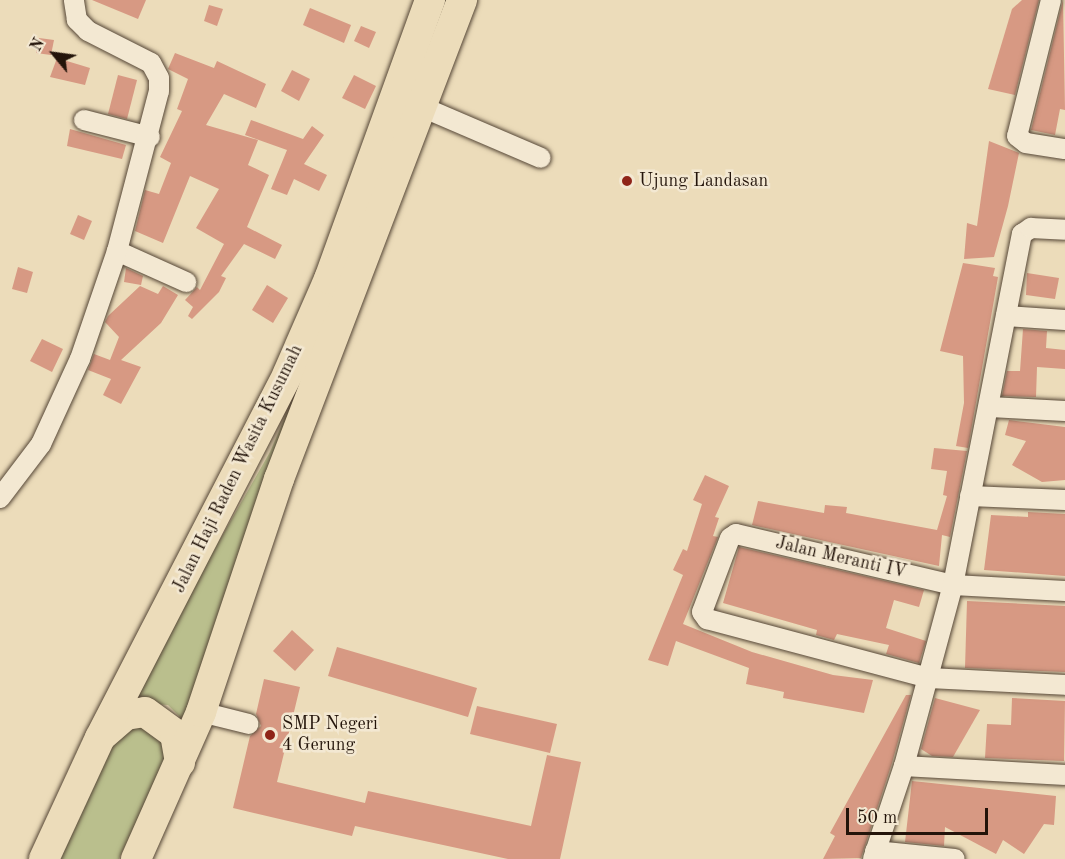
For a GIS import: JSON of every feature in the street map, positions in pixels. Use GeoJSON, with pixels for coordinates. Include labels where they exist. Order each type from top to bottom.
{"type":"FeatureCollection","features":[{"type":"Feature","properties":{"kind":"highway","name":"Jalan Haji Raden Wasita Kusumah"},"geometry":{"type":"LineString","coordinates":[[44,859],[100,738],[288,373],[333,268],[430,0]]}},
{"type":"Feature","properties":{"kind":"highway","name":"Jalan Haji Raden Wasita Kusumah"},"geometry":{"type":"LineString","coordinates":[[136,859],[201,712],[279,479],[462,0]]}},
{"type":"Feature","properties":{"kind":"highway"},"geometry":{"type":"LineString","coordinates":[[100,738],[126,715],[145,712],[175,734],[180,763]]}},
{"type":"Feature","properties":{"kind":"street"},"geometry":{"type":"LineString","coordinates":[[0,498],[41,444],[55,416],[117,251],[150,137],[160,84],[156,70],[83,27],[74,0]]}},
{"type":"Feature","properties":{"kind":"street"},"geometry":{"type":"LineString","coordinates":[[1051,0],[1017,126],[1019,139],[1065,149]]}},
{"type":"Feature","properties":{"kind":"street"},"geometry":{"type":"LineString","coordinates":[[422,107],[541,158]]}},
{"type":"Feature","properties":{"kind":"street"},"geometry":{"type":"LineString","coordinates":[[84,120],[150,137]]}},
{"type":"Feature","properties":{"kind":"street"},"geometry":{"type":"LineString","coordinates":[[955,859],[874,855],[904,766],[953,585],[1023,232],[1065,230]]}},
{"type":"Feature","properties":{"kind":"street"},"geometry":{"type":"LineString","coordinates":[[117,251],[186,282]]}},
{"type":"Feature","properties":{"kind":"street"},"geometry":{"type":"LineString","coordinates":[[1005,316],[1065,320]]}},
{"type":"Feature","properties":{"kind":"street"},"geometry":{"type":"LineString","coordinates":[[990,407],[1065,411]]}},
{"type":"Feature","properties":{"kind":"street"},"geometry":{"type":"LineString","coordinates":[[970,495],[1065,500]]}},
{"type":"Feature","properties":{"kind":"street","name":"Jalan Meranti IV"},"geometry":{"type":"LineString","coordinates":[[929,678],[705,618],[703,610],[730,538],[736,534],[953,585],[1065,591]]}},
{"type":"Feature","properties":{"kind":"street"},"geometry":{"type":"LineString","coordinates":[[929,678],[1065,685]]}},
{"type":"Feature","properties":{"kind":"street"},"geometry":{"type":"LineString","coordinates":[[201,712],[249,724]]}},
{"type":"Feature","properties":{"kind":"street"},"geometry":{"type":"LineString","coordinates":[[904,766],[1065,775]]}},
{"type":"Feature","properties":{"kind":"green space"},"geometry":{"type":"Polygon","coordinates":[[[441,0],[452,0],[191,728],[168,705],[127,702],[270,452],[323,330],[441,0]]]}},
{"type":"Feature","properties":{"kind":"green space"},"geometry":{"type":"Polygon","coordinates":[[[140,716],[170,749],[119,859],[56,859],[119,724],[140,716]]]}},
{"type":"Feature","properties":{"kind":"building"},"geometry":{"type":"Polygon","coordinates":[[[92,0],[146,0],[138,19],[92,0]]]}},
{"type":"Feature","properties":{"kind":"building"},"geometry":{"type":"Polygon","coordinates":[[[1022,0],[1039,0],[1015,95],[988,89],[1012,9],[1022,0]]]}},
{"type":"Feature","properties":{"kind":"building"},"geometry":{"type":"Polygon","coordinates":[[[1063,0],[1065,110],[1060,109],[1055,135],[1031,130],[1063,0]]]}},
{"type":"Feature","properties":{"kind":"building"},"geometry":{"type":"Polygon","coordinates":[[[209,5],[223,9],[217,26],[204,21],[209,5]]]}},
{"type":"Feature","properties":{"kind":"building"},"geometry":{"type":"Polygon","coordinates":[[[310,8],[351,25],[344,43],[303,25],[310,8]]]}},
{"type":"Feature","properties":{"kind":"building"},"geometry":{"type":"Polygon","coordinates":[[[361,26],[376,32],[369,48],[354,41],[361,26]]]}},
{"type":"Feature","properties":{"kind":"building"},"geometry":{"type":"Polygon","coordinates":[[[39,38],[54,40],[51,55],[36,53],[39,38]]]}},
{"type":"Feature","properties":{"kind":"building"},"geometry":{"type":"Polygon","coordinates":[[[175,53],[214,68],[217,61],[266,84],[256,108],[224,94],[206,125],[258,140],[248,165],[269,175],[247,227],[282,245],[275,259],[244,244],[221,276],[226,278],[219,292],[192,319],[188,316],[193,307],[185,300],[197,287],[200,290],[224,244],[196,228],[219,189],[190,176],[163,243],[135,231],[145,190],[159,194],[171,163],[160,157],[182,111],[177,109],[188,79],[168,69],[175,53]]]}},
{"type":"Feature","properties":{"kind":"building"},"geometry":{"type":"Polygon","coordinates":[[[57,58],[90,68],[85,85],[50,77],[57,58]]]}},
{"type":"Feature","properties":{"kind":"building"},"geometry":{"type":"Polygon","coordinates":[[[292,70],[310,79],[299,101],[281,91],[292,70]]]}},
{"type":"Feature","properties":{"kind":"building"},"geometry":{"type":"Polygon","coordinates":[[[118,75],[137,80],[127,119],[108,114],[118,75]]]}},
{"type":"Feature","properties":{"kind":"building"},"geometry":{"type":"Polygon","coordinates":[[[354,75],[376,86],[365,109],[342,98],[354,75]]]}},
{"type":"Feature","properties":{"kind":"building"},"geometry":{"type":"Polygon","coordinates":[[[251,120],[303,139],[312,126],[324,135],[304,164],[327,175],[319,191],[294,179],[287,195],[271,189],[287,150],[245,135],[251,120]]]}},
{"type":"Feature","properties":{"kind":"building"},"geometry":{"type":"Polygon","coordinates":[[[70,129],[126,145],[122,159],[67,146],[70,129]]]}},
{"type":"Feature","properties":{"kind":"building"},"geometry":{"type":"Polygon","coordinates":[[[989,141],[1019,153],[1008,206],[994,257],[964,259],[967,223],[977,226],[989,141]]]}},
{"type":"Feature","properties":{"kind":"building"},"geometry":{"type":"Polygon","coordinates":[[[78,215],[92,221],[84,240],[70,234],[78,215]]]}},
{"type":"Feature","properties":{"kind":"building"},"geometry":{"type":"Polygon","coordinates":[[[963,263],[995,268],[993,276],[998,277],[968,448],[956,446],[964,403],[963,356],[940,351],[963,263]]]}},
{"type":"Feature","properties":{"kind":"building"},"geometry":{"type":"Polygon","coordinates":[[[18,267],[33,272],[27,293],[12,289],[18,267]]]}},
{"type":"Feature","properties":{"kind":"building"},"geometry":{"type":"Polygon","coordinates":[[[126,268],[143,276],[141,285],[124,282],[126,268]]]}},
{"type":"Feature","properties":{"kind":"building"},"geometry":{"type":"Polygon","coordinates":[[[1027,273],[1059,278],[1055,299],[1026,295],[1027,273]]]}},
{"type":"Feature","properties":{"kind":"building"},"geometry":{"type":"Polygon","coordinates":[[[267,285],[288,298],[273,323],[252,310],[267,285]]]}},
{"type":"Feature","properties":{"kind":"building"},"geometry":{"type":"Polygon","coordinates":[[[140,286],[158,294],[163,286],[178,295],[161,323],[121,360],[141,367],[121,404],[103,395],[111,379],[88,370],[94,354],[110,360],[119,337],[105,322],[108,316],[140,286]]]}},
{"type":"Feature","properties":{"kind":"building"},"geometry":{"type":"Polygon","coordinates":[[[1023,329],[1047,331],[1046,348],[1065,350],[1065,369],[1037,367],[1036,397],[1002,396],[1007,371],[1020,371],[1023,329]]]}},
{"type":"Feature","properties":{"kind":"building"},"geometry":{"type":"Polygon","coordinates":[[[42,339],[63,349],[52,372],[30,361],[42,339]]]}},
{"type":"Feature","properties":{"kind":"building"},"geometry":{"type":"Polygon","coordinates":[[[1009,420],[1065,427],[1065,480],[1042,482],[1012,465],[1026,441],[1005,435],[1009,420]]]}},
{"type":"Feature","properties":{"kind":"building"},"geometry":{"type":"Polygon","coordinates":[[[934,448],[967,451],[950,537],[942,535],[939,566],[752,525],[758,501],[824,513],[825,505],[847,507],[846,513],[937,530],[947,496],[943,495],[947,471],[931,469],[934,448]]]}},
{"type":"Feature","properties":{"kind":"building"},"geometry":{"type":"Polygon","coordinates":[[[705,475],[729,486],[715,517],[719,518],[713,536],[718,537],[683,624],[752,652],[833,675],[873,680],[864,713],[783,698],[784,692],[746,684],[749,668],[676,641],[668,666],[648,660],[683,575],[673,570],[683,549],[687,551],[702,504],[693,500],[705,475]]]}},
{"type":"Feature","properties":{"kind":"building"},"geometry":{"type":"Polygon","coordinates":[[[1028,512],[1065,514],[1065,576],[984,570],[991,515],[1028,517],[1028,512]]]}},
{"type":"Feature","properties":{"kind":"building"},"geometry":{"type":"Polygon","coordinates":[[[739,547],[924,590],[919,607],[894,600],[886,628],[926,641],[919,663],[886,654],[889,645],[837,634],[834,640],[816,635],[817,630],[723,603],[739,547]]]}},
{"type":"Feature","properties":{"kind":"building"},"geometry":{"type":"Polygon","coordinates":[[[967,601],[1065,606],[1065,672],[965,668],[967,601]]]}},
{"type":"Feature","properties":{"kind":"building"},"geometry":{"type":"Polygon","coordinates":[[[292,630],[314,650],[295,671],[273,651],[292,630]]]}},
{"type":"Feature","properties":{"kind":"building"},"geometry":{"type":"Polygon","coordinates":[[[337,647],[477,688],[468,717],[328,676],[337,647]]]}},
{"type":"Feature","properties":{"kind":"building"},"geometry":{"type":"Polygon","coordinates":[[[264,679],[300,687],[277,782],[365,803],[368,791],[531,826],[547,755],[581,762],[560,859],[508,859],[355,826],[352,836],[233,808],[250,736],[261,726],[256,714],[264,679]]]}},
{"type":"Feature","properties":{"kind":"building"},"geometry":{"type":"Polygon","coordinates":[[[906,695],[911,695],[861,858],[823,859],[835,836],[830,833],[906,695]]]}},
{"type":"Feature","properties":{"kind":"building"},"geometry":{"type":"Polygon","coordinates":[[[935,698],[980,710],[953,757],[932,756],[921,749],[935,698]]]}},
{"type":"Feature","properties":{"kind":"building"},"geometry":{"type":"Polygon","coordinates":[[[1012,698],[1065,701],[1064,761],[985,758],[987,724],[1011,725],[1012,698]]]}},
{"type":"Feature","properties":{"kind":"building"},"geometry":{"type":"Polygon","coordinates":[[[477,706],[557,724],[550,753],[470,734],[477,706]]]}},
{"type":"Feature","properties":{"kind":"building"},"geometry":{"type":"Polygon","coordinates":[[[912,781],[1056,796],[1054,825],[1044,824],[1024,854],[1003,840],[996,854],[945,827],[944,846],[905,842],[912,781]]]}},
{"type":"Feature","properties":{"kind":"place","name":"Ujung Landasan"},"geometry":{"type":"Point","coordinates":[627,181]}},
{"type":"Feature","properties":{"kind":"place","name":"SMP Negeri 4 Gerung"},"geometry":{"type":"Point","coordinates":[270,735]}}]}
